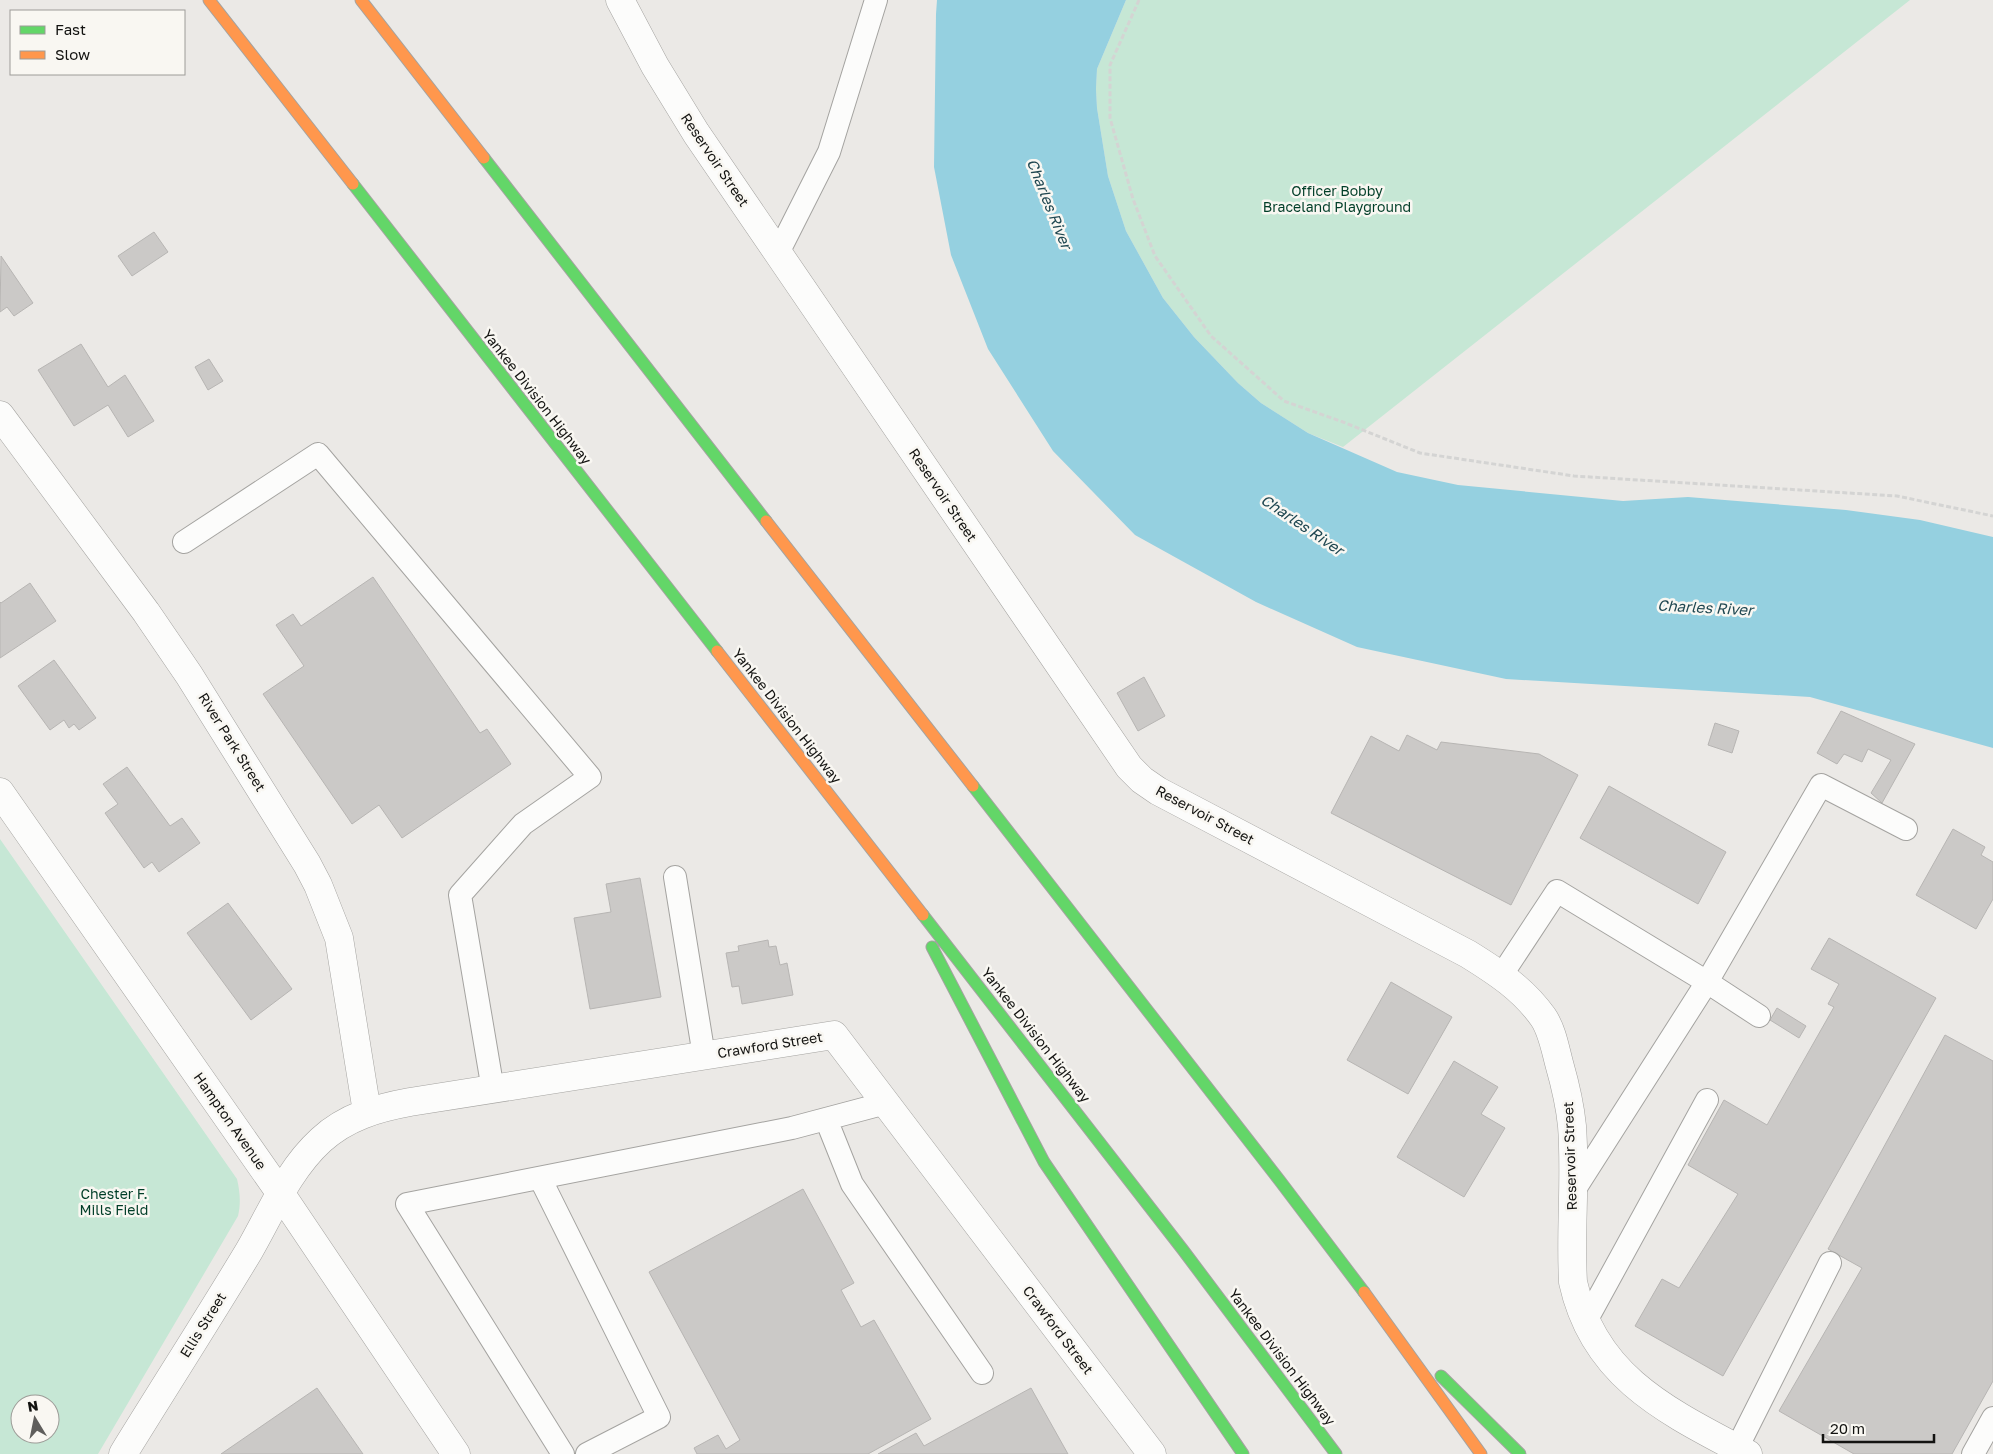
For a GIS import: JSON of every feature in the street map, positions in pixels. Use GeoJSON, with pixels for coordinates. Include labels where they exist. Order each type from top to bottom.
{"type":"FeatureCollection","features":[{"type":"Feature","properties":{"kind":"highway","name":"Yankee Division Highway"},"geometry":{"type":"LineString","coordinates":[[209,0],[1177,1242],[1336,1454]]}},
{"type":"Feature","properties":{"kind":"highway"},"geometry":{"type":"LineString","coordinates":[[361,0],[1204,1083],[1388,1324],[1481,1454]]}},
{"type":"Feature","properties":{"kind":"highway"},"geometry":{"type":"LineString","coordinates":[[900,886],[1044,1162],[1243,1454]]}},
{"type":"Feature","properties":{"kind":"highway"},"geometry":{"type":"LineString","coordinates":[[1388,1324],[1520,1454]]}},
{"type":"Feature","properties":{"kind":"street","name":"Reservoir Street"},"geometry":{"type":"LineString","coordinates":[[620,0],[674,98],[1129,767],[1142,780],[1158,791],[1459,950],[1514,985],[1531,1002],[1544,1019],[1554,1042],[1568,1096],[1571,1118],[1573,1192],[1573,1282],[1577,1301],[1586,1321],[1599,1344],[1631,1383],[1674,1415],[1742,1451]]}},
{"type":"Feature","properties":{"kind":"street","name":"River Park Street"},"geometry":{"type":"LineString","coordinates":[[0,415],[140,605],[189,675],[307,864],[339,938],[367,1112]]}},
{"type":"Feature","properties":{"kind":"street","name":"Hampton Avenue"},"geometry":{"type":"LineString","coordinates":[[1,796],[281,1194],[456,1454]]}},
{"type":"Feature","properties":{"kind":"street","name":"Crawford Street"},"geometry":{"type":"LineString","coordinates":[[281,1194],[295,1168],[322,1139],[346,1122],[367,1112],[401,1103],[834,1035],[1152,1454]]}},
{"type":"Feature","properties":{"kind":"street","name":"Ellis Street"},"geometry":{"type":"LineString","coordinates":[[122,1454],[249,1251],[281,1194]]}},
{"type":"Feature","properties":{"kind":"lane"},"geometry":{"type":"LineString","coordinates":[[778,253],[829,152],[876,0]]}},
{"type":"Feature","properties":{"kind":"lane"},"geometry":{"type":"LineString","coordinates":[[184,542],[318,454],[590,778],[523,824],[460,895],[493,1090]]}},
{"type":"Feature","properties":{"kind":"lane"},"geometry":{"type":"LineString","coordinates":[[1573,1192],[1707,982],[1821,785],[1906,829]]}},
{"type":"Feature","properties":{"kind":"lane"},"geometry":{"type":"LineString","coordinates":[[676,877],[704,1056]]}},
{"type":"Feature","properties":{"kind":"lane"},"geometry":{"type":"LineString","coordinates":[[1501,976],[1557,891],[1707,982],[1759,1016]]}},
{"type":"Feature","properties":{"kind":"lane"},"geometry":{"type":"LineString","coordinates":[[1586,1321],[1707,1100]]}},
{"type":"Feature","properties":{"kind":"lane"},"geometry":{"type":"LineString","coordinates":[[563,1454],[407,1204],[792,1128],[886,1103]]}},
{"type":"Feature","properties":{"kind":"lane"},"geometry":{"type":"LineString","coordinates":[[826,1119],[852,1184],[982,1373]]}},
{"type":"Feature","properties":{"kind":"lane"},"geometry":{"type":"LineString","coordinates":[[540,1178],[659,1417],[587,1454]]}},
{"type":"Feature","properties":{"kind":"lane"},"geometry":{"type":"LineString","coordinates":[[1742,1451],[1830,1263]]}},
{"type":"Feature","properties":{"kind":"lane"},"geometry":{"type":"LineString","coordinates":[[1973,1454],[1993,1418]]}},
{"type":"Feature","properties":{"kind":"path"},"geometry":{"type":"LineString","coordinates":[[1139,0],[1110,65],[1110,118],[1134,200],[1155,256],[1210,336],[1284,401],[1420,453],[1574,476],[1897,496],[1993,516]]}},
{"type":"Feature","properties":{"kind":"green space","name":"Officer Bobby Braceland Playground"},"geometry":{"type":"Polygon","coordinates":[[[1126,0],[1910,0],[1343,447],[1308,433],[1261,403],[1238,383],[1194,337],[1163,298],[1126,231],[1108,176],[1097,108],[1096,89],[1097,69],[1126,0]]]}},
{"type":"Feature","properties":{"kind":"green space","name":"Chester F. Mills Field"},"geometry":{"type":"Polygon","coordinates":[[[0,839],[237,1179],[240,1202],[238,1216],[98,1454],[0,1454],[0,839]]]}},
{"type":"Feature","properties":{"kind":"water","name":"Charles River"},"geometry":{"type":"Polygon","coordinates":[[[937,0],[1126,0],[1097,69],[1096,89],[1097,108],[1108,176],[1126,231],[1163,298],[1194,337],[1238,383],[1261,403],[1308,433],[1397,472],[1458,485],[1623,501],[1688,497],[1846,510],[1920,520],[1993,537],[1993,748],[1810,697],[1506,679],[1357,647],[1256,602],[1135,535],[1053,451],[988,349],[951,255],[934,167],[937,0]]]}},
{"type":"Feature","properties":{"kind":"building"},"geometry":{"type":"Polygon","coordinates":[[[154,232],[168,252],[132,276],[118,256],[154,232]]]}},
{"type":"Feature","properties":{"kind":"building"},"geometry":{"type":"Polygon","coordinates":[[[1,256],[33,303],[14,316],[7,307],[0,312],[1,256]]]}},
{"type":"Feature","properties":{"kind":"building"},"geometry":{"type":"Polygon","coordinates":[[[81,344],[108,387],[125,375],[154,421],[128,437],[108,405],[74,426],[38,370],[81,344]]]}},
{"type":"Feature","properties":{"kind":"building"},"geometry":{"type":"Polygon","coordinates":[[[209,359],[223,381],[208,390],[195,367],[209,359]]]}},
{"type":"Feature","properties":{"kind":"building"},"geometry":{"type":"Polygon","coordinates":[[[373,577],[480,733],[487,729],[511,764],[402,838],[379,805],[352,824],[263,694],[304,666],[276,625],[293,614],[301,626],[373,577]]]}},
{"type":"Feature","properties":{"kind":"building"},"geometry":{"type":"Polygon","coordinates":[[[30,583],[56,621],[0,658],[0,602],[30,583]]]}},
{"type":"Feature","properties":{"kind":"building"},"geometry":{"type":"Polygon","coordinates":[[[54,660],[96,718],[79,730],[74,724],[69,728],[64,720],[50,730],[18,686],[54,660]]]}},
{"type":"Feature","properties":{"kind":"building"},"geometry":{"type":"Polygon","coordinates":[[[1144,677],[1165,716],[1138,731],[1117,693],[1144,677]]]}},
{"type":"Feature","properties":{"kind":"building"},"geometry":{"type":"Polygon","coordinates":[[[1841,711],[1915,744],[1882,803],[1871,793],[1891,760],[1868,749],[1862,762],[1844,754],[1837,764],[1817,753],[1841,711]]]}},
{"type":"Feature","properties":{"kind":"building"},"geometry":{"type":"Polygon","coordinates":[[[1715,723],[1739,731],[1732,753],[1708,745],[1715,723]]]}},
{"type":"Feature","properties":{"kind":"building"},"geometry":{"type":"Polygon","coordinates":[[[1407,735],[1437,750],[1441,742],[1539,754],[1578,775],[1511,905],[1331,813],[1371,736],[1399,751],[1407,735]]]}},
{"type":"Feature","properties":{"kind":"building"},"geometry":{"type":"Polygon","coordinates":[[[127,767],[170,826],[182,818],[200,843],[159,872],[152,862],[144,868],[105,813],[118,804],[103,784],[127,767]]]}},
{"type":"Feature","properties":{"kind":"building"},"geometry":{"type":"Polygon","coordinates":[[[1609,786],[1726,852],[1698,904],[1580,838],[1609,786]]]}},
{"type":"Feature","properties":{"kind":"building"},"geometry":{"type":"Polygon","coordinates":[[[1953,829],[1985,847],[1981,855],[1993,862],[1993,899],[1976,929],[1916,895],[1953,829]]]}},
{"type":"Feature","properties":{"kind":"building"},"geometry":{"type":"Polygon","coordinates":[[[640,878],[661,997],[590,1009],[574,918],[611,912],[606,884],[640,878]]]}},
{"type":"Feature","properties":{"kind":"building"},"geometry":{"type":"Polygon","coordinates":[[[228,903],[292,989],[251,1020],[187,933],[228,903]]]}},
{"type":"Feature","properties":{"kind":"building"},"geometry":{"type":"Polygon","coordinates":[[[1829,938],[1936,998],[1723,1376],[1635,1326],[1662,1279],[1679,1288],[1738,1194],[1688,1165],[1724,1100],[1767,1125],[1834,1007],[1828,1004],[1839,984],[1811,969],[1829,938]]]}},
{"type":"Feature","properties":{"kind":"building"},"geometry":{"type":"Polygon","coordinates":[[[768,940],[769,947],[776,946],[780,965],[787,963],[793,995],[742,1004],[739,986],[732,987],[726,953],[739,951],[738,946],[768,940]]]}},
{"type":"Feature","properties":{"kind":"building"},"geometry":{"type":"Polygon","coordinates":[[[1391,982],[1452,1017],[1408,1094],[1347,1060],[1391,982]]]}},
{"type":"Feature","properties":{"kind":"building"},"geometry":{"type":"Polygon","coordinates":[[[1777,1008],[1806,1026],[1799,1038],[1770,1020],[1777,1008]]]}},
{"type":"Feature","properties":{"kind":"building"},"geometry":{"type":"Polygon","coordinates":[[[1945,1035],[1993,1061],[1993,1381],[1952,1454],[1854,1454],[1779,1411],[1862,1268],[1828,1249],[1945,1035]]]}},
{"type":"Feature","properties":{"kind":"building"},"geometry":{"type":"Polygon","coordinates":[[[1454,1061],[1498,1087],[1481,1114],[1505,1128],[1464,1197],[1397,1157],[1454,1061]]]}},
{"type":"Feature","properties":{"kind":"building"},"geometry":{"type":"Polygon","coordinates":[[[803,1189],[854,1283],[841,1290],[861,1327],[874,1320],[931,1419],[868,1454],[697,1454],[694,1448],[718,1435],[726,1449],[740,1440],[649,1272],[803,1189]]]}},
{"type":"Feature","properties":{"kind":"building"},"geometry":{"type":"Polygon","coordinates":[[[317,1388],[363,1454],[221,1454],[317,1388]]]}},
{"type":"Feature","properties":{"kind":"building"},"geometry":{"type":"Polygon","coordinates":[[[1031,1388],[1068,1454],[878,1454],[916,1433],[924,1446],[1031,1388]]]}},
{"type":"Feature","properties":{"kind":"traffic: fast"},"geometry":{"type":"LineString","coordinates":[[484,158],[766,521]]}},
{"type":"Feature","properties":{"kind":"traffic: fast"},"geometry":{"type":"LineString","coordinates":[[353,184],[717,651]]}},
{"type":"Feature","properties":{"kind":"traffic: fast"},"geometry":{"type":"LineString","coordinates":[[973,786],[1364,1292]]}},
{"type":"Feature","properties":{"kind":"traffic: fast"},"geometry":{"type":"LineString","coordinates":[[923,915],[1183,1250],[1336,1454]]}},
{"type":"Feature","properties":{"kind":"traffic: fast"},"geometry":{"type":"LineString","coordinates":[[932,947],[1044,1162],[1243,1454]]}},
{"type":"Feature","properties":{"kind":"traffic: fast"},"geometry":{"type":"LineString","coordinates":[[1441,1376],[1520,1454]]}},
{"type":"Feature","properties":{"kind":"traffic: slow"},"geometry":{"type":"LineString","coordinates":[[209,0],[353,184]]}},
{"type":"Feature","properties":{"kind":"traffic: slow"},"geometry":{"type":"LineString","coordinates":[[361,0],[484,158]]}},
{"type":"Feature","properties":{"kind":"traffic: slow"},"geometry":{"type":"LineString","coordinates":[[766,521],[973,786]]}},
{"type":"Feature","properties":{"kind":"traffic: slow"},"geometry":{"type":"LineString","coordinates":[[717,651],[923,915]]}},
{"type":"Feature","properties":{"kind":"traffic: slow"},"geometry":{"type":"LineString","coordinates":[[1364,1292],[1481,1454]]}}]}
